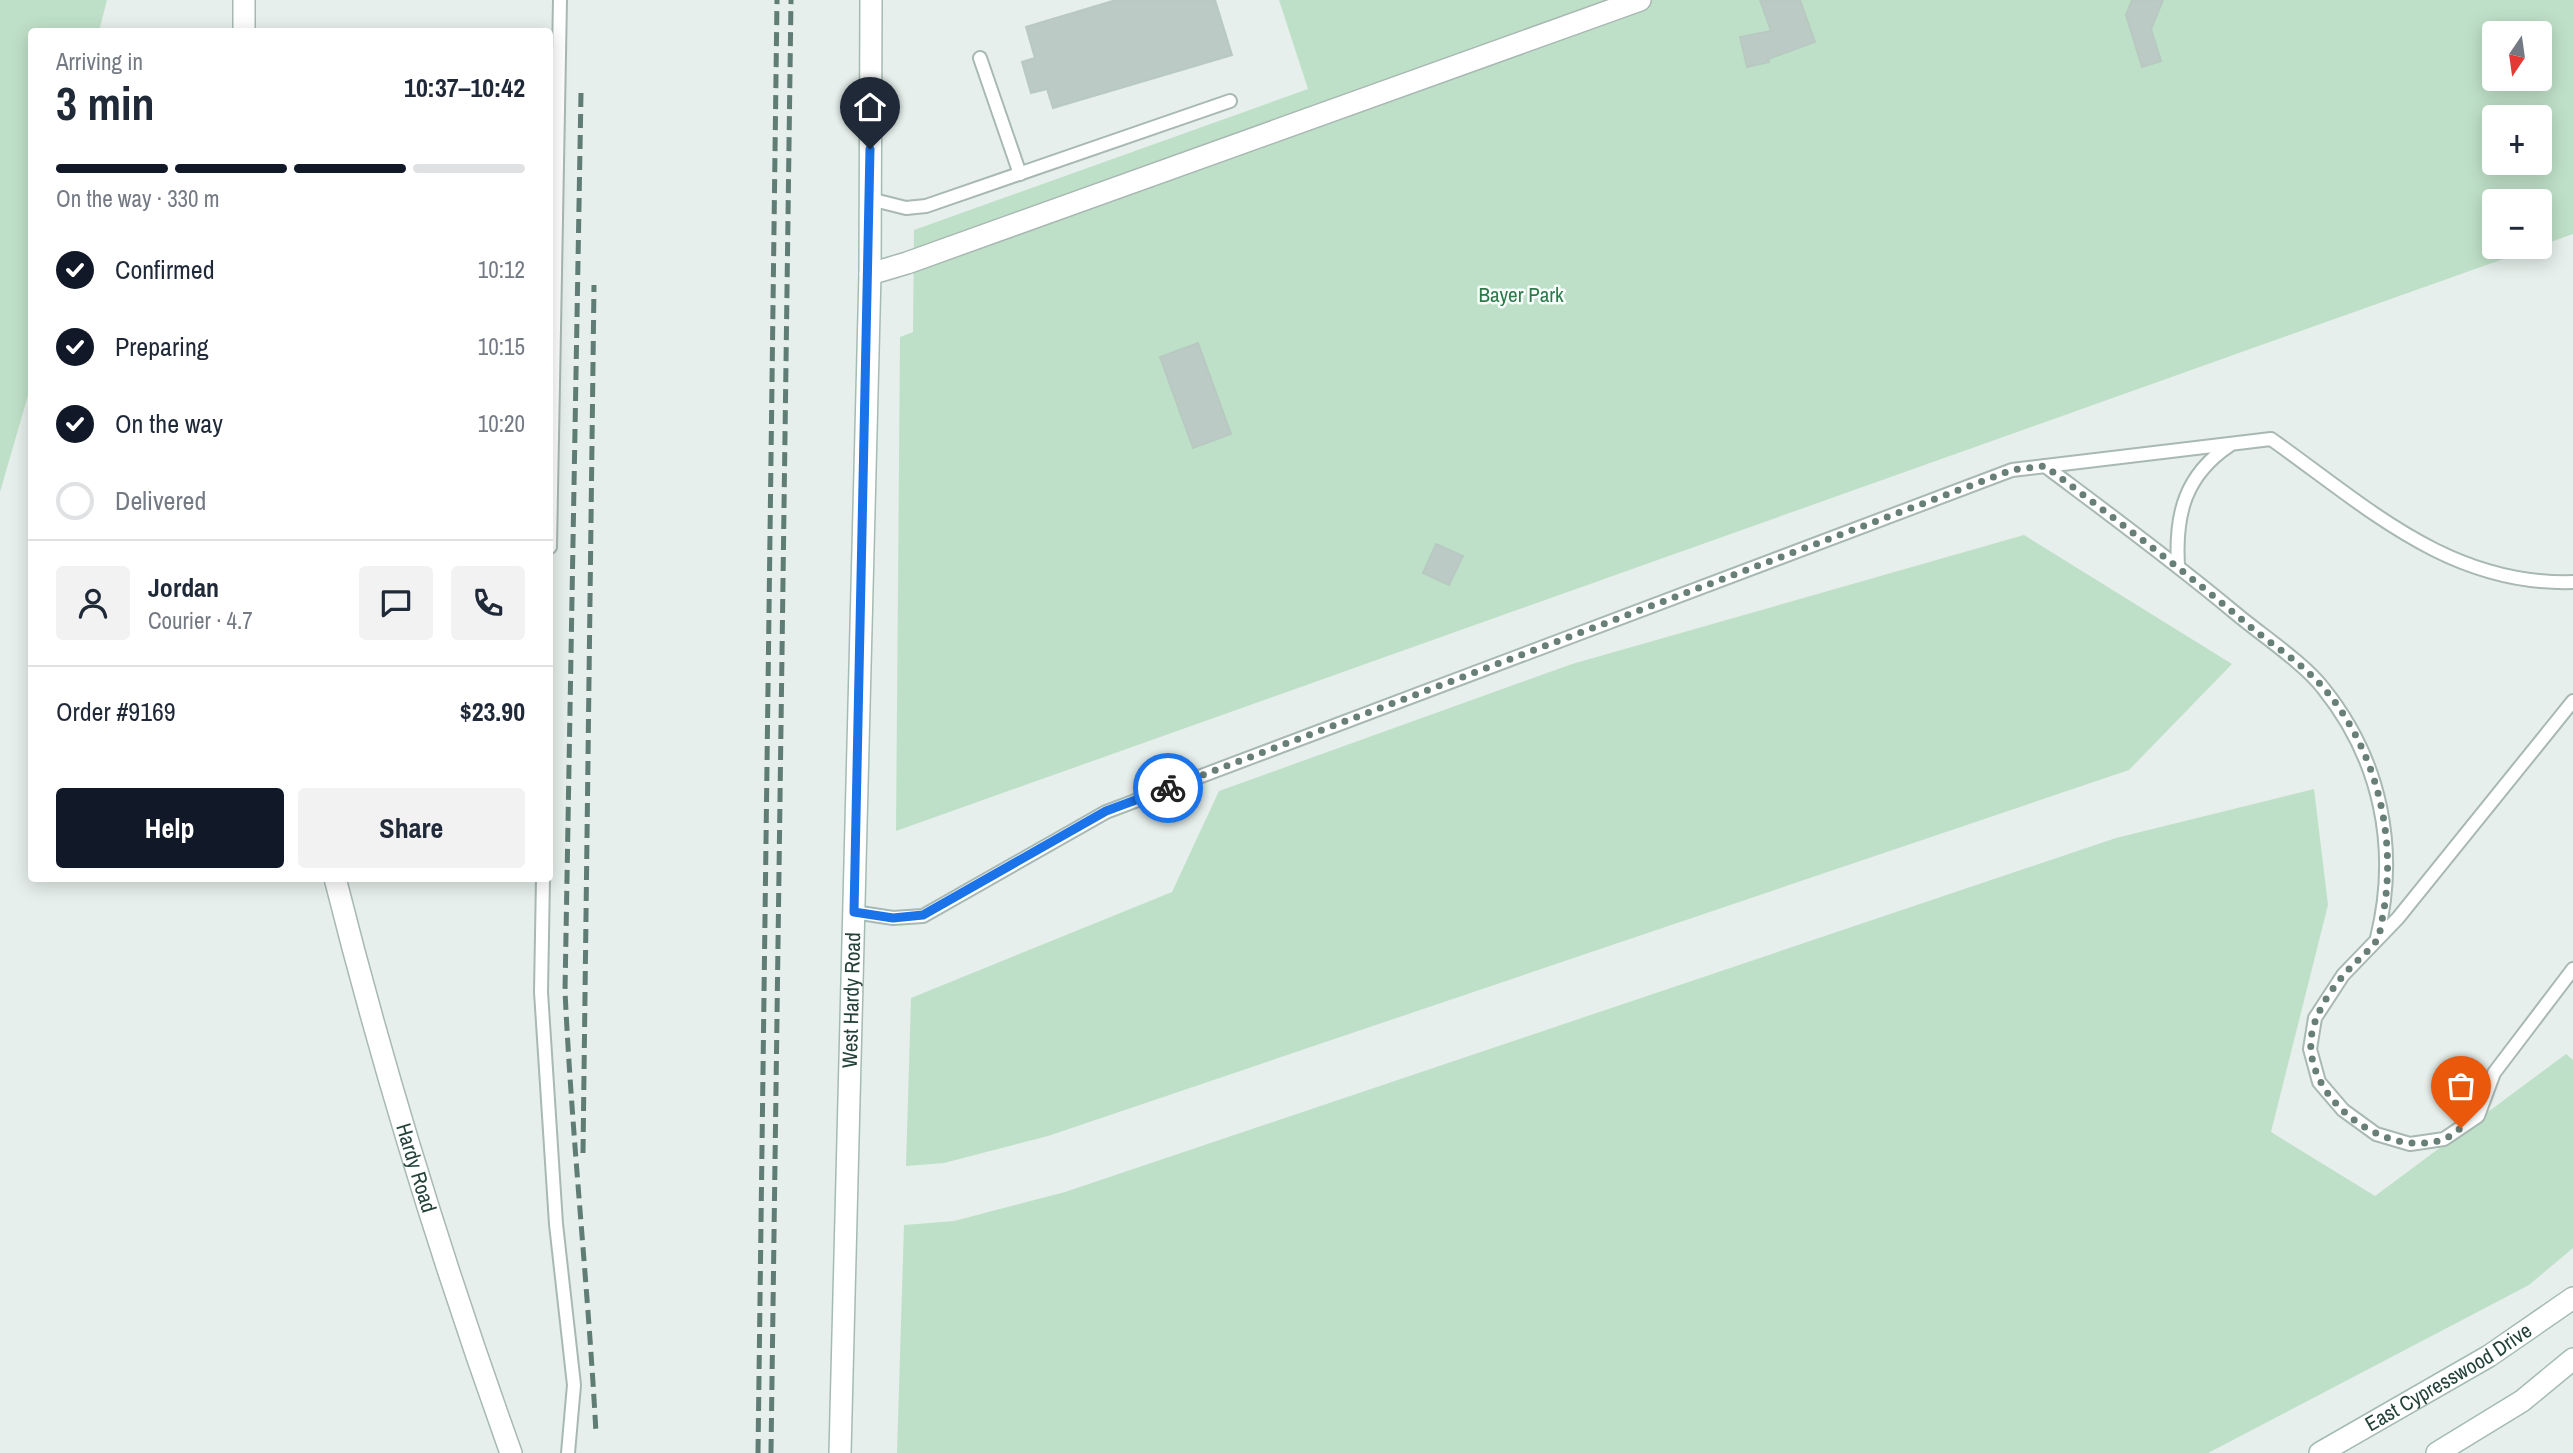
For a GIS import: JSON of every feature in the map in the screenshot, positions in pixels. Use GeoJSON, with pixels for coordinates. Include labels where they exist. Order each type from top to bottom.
{"type":"FeatureCollection","features":[{"type":"Feature","properties":{"kind":"main road"},"geometry":{"type":"LineString","coordinates":[[244,0],[244,28]]}},
{"type":"Feature","properties":{"kind":"main road","name":"West Hardy Road"},"geometry":{"type":"LineString","coordinates":[[840,1453],[870,274],[871,0]]}},
{"type":"Feature","properties":{"kind":"main road"},"geometry":{"type":"LineString","coordinates":[[870,274],[1640,0]]}},
{"type":"Feature","properties":{"kind":"main road","name":"Hardy Road"},"geometry":{"type":"LineString","coordinates":[[336,882],[369,1013],[449,1278],[510,1453]]}},
{"type":"Feature","properties":{"kind":"main road","name":"East Cypresswood Drive"},"geometry":{"type":"LineString","coordinates":[[2320,1453],[2488,1356],[2573,1298]]}},
{"type":"Feature","properties":{"kind":"main road"},"geometry":{"type":"LineString","coordinates":[[2437,1453],[2522,1401],[2573,1359]]}},
{"type":"Feature","properties":{"kind":"lane"},"geometry":{"type":"LineString","coordinates":[[553,383],[560,0]]}},
{"type":"Feature","properties":{"kind":"lane"},"geometry":{"type":"LineString","coordinates":[[980,58],[1020,174]]}},
{"type":"Feature","properties":{"kind":"lane"},"geometry":{"type":"LineString","coordinates":[[870,199],[906,208],[926,206],[1230,101]]}},
{"type":"Feature","properties":{"kind":"lane"},"geometry":{"type":"LineString","coordinates":[[854,912],[893,918],[923,915],[1106,811],[2012,470],[2271,439],[2425,548],[2482,572],[2543,583],[2573,582]]}},
{"type":"Feature","properties":{"kind":"lane"},"geometry":{"type":"LineString","coordinates":[[2178,565],[2176,531],[2184,498],[2204,467],[2233,443]]}},
{"type":"Feature","properties":{"kind":"lane"},"geometry":{"type":"LineString","coordinates":[[2045,466],[2178,565],[2322,686],[2355,734],[2377,788],[2388,847],[2385,899],[2376,940]]}},
{"type":"Feature","properties":{"kind":"lane"},"geometry":{"type":"LineString","coordinates":[[2573,701],[2376,940],[2343,975],[2315,1018],[2310,1049],[2319,1082],[2343,1110],[2376,1134],[2410,1143],[2444,1139],[2478,1116],[2494,1073],[2573,969]]}},
{"type":"Feature","properties":{"kind":"lane"},"geometry":{"type":"LineString","coordinates":[[543,882],[544,1033],[556,1224],[574,1385],[568,1453]]}},
{"type":"Feature","properties":{"kind":"green space"},"geometry":{"type":"Polygon","coordinates":[[[0,0],[107,0],[100,28],[28,28],[28,395],[0,492],[0,0]]]}},
{"type":"Feature","properties":{"kind":"green space","name":"Bayer Park"},"geometry":{"type":"Polygon","coordinates":[[[1279,0],[2573,0],[2573,234],[2552,241],[2552,189],[2482,189],[2482,259],[2503,259],[896,831],[900,337],[913,332],[914,230],[1308,89],[1279,0]]]}},
{"type":"Feature","properties":{"kind":"green space"},"geometry":{"type":"Polygon","coordinates":[[[2024,535],[2232,664],[2129,770],[1048,1136],[944,1163],[906,1166],[911,998],[1172,892],[1219,791],[1572,664],[2024,535]]]}},
{"type":"Feature","properties":{"kind":"green space"},"geometry":{"type":"Polygon","coordinates":[[[2314,789],[2328,905],[2271,1132],[2375,1196],[2566,1054],[2573,1060],[2573,1248],[2529,1285],[2208,1453],[897,1453],[904,1225],[954,1221],[1065,1192],[2116,838],[2314,789]]]}},
{"type":"Feature","properties":{"kind":"building"},"geometry":{"type":"Polygon","coordinates":[[[1116,0],[1215,0],[1232,55],[1053,108],[1047,89],[1031,93],[1022,62],[1035,58],[1026,27],[1116,0]]]}},
{"type":"Feature","properties":{"kind":"building"},"geometry":{"type":"Polygon","coordinates":[[[1760,0],[1800,0],[1815,42],[1768,59],[1769,62],[1747,67],[1740,37],[1771,31],[1760,0]]]}},
{"type":"Feature","properties":{"kind":"building"},"geometry":{"type":"Polygon","coordinates":[[[2132,0],[2163,0],[2151,29],[2161,61],[2142,67],[2126,15],[2132,0]]]}},
{"type":"Feature","properties":{"kind":"building"},"geometry":{"type":"Polygon","coordinates":[[[1198,343],[1231,434],[1193,448],[1160,357],[1198,343]]]}},
{"type":"Feature","properties":{"kind":"building"},"geometry":{"type":"Polygon","coordinates":[[[1436,544],[1463,556],[1449,585],[1423,573],[1436,544]]]}},
{"type":"Feature","properties":{"kind":"railway"},"geometry":{"type":"LineString","coordinates":[[758,1453],[777,0]]}},
{"type":"Feature","properties":{"kind":"railway"},"geometry":{"type":"LineString","coordinates":[[771,1453],[791,0]]}},
{"type":"Feature","properties":{"kind":"railway"},"geometry":{"type":"LineString","coordinates":[[581,93],[565,991],[596,1433]]}},
{"type":"Feature","properties":{"kind":"railway"},"geometry":{"type":"LineString","coordinates":[[583,1153],[594,285]]}},
{"type":"Feature","properties":{"kind":"way so far"},"geometry":{"type":"LineString","coordinates":[[1168,788],[2012,470],[2045,466],[2178,565],[2322,686],[2355,734],[2377,788],[2388,847],[2384,909],[2376,940],[2343,975],[2315,1018],[2310,1049],[2319,1082],[2343,1110],[2376,1134],[2410,1143],[2444,1139],[2461,1128]]}},
{"type":"Feature","properties":{"kind":"route"},"geometry":{"type":"LineString","coordinates":[[870,149],[870,274],[854,912],[893,918],[923,915],[1106,811],[1168,788]]}}]}
